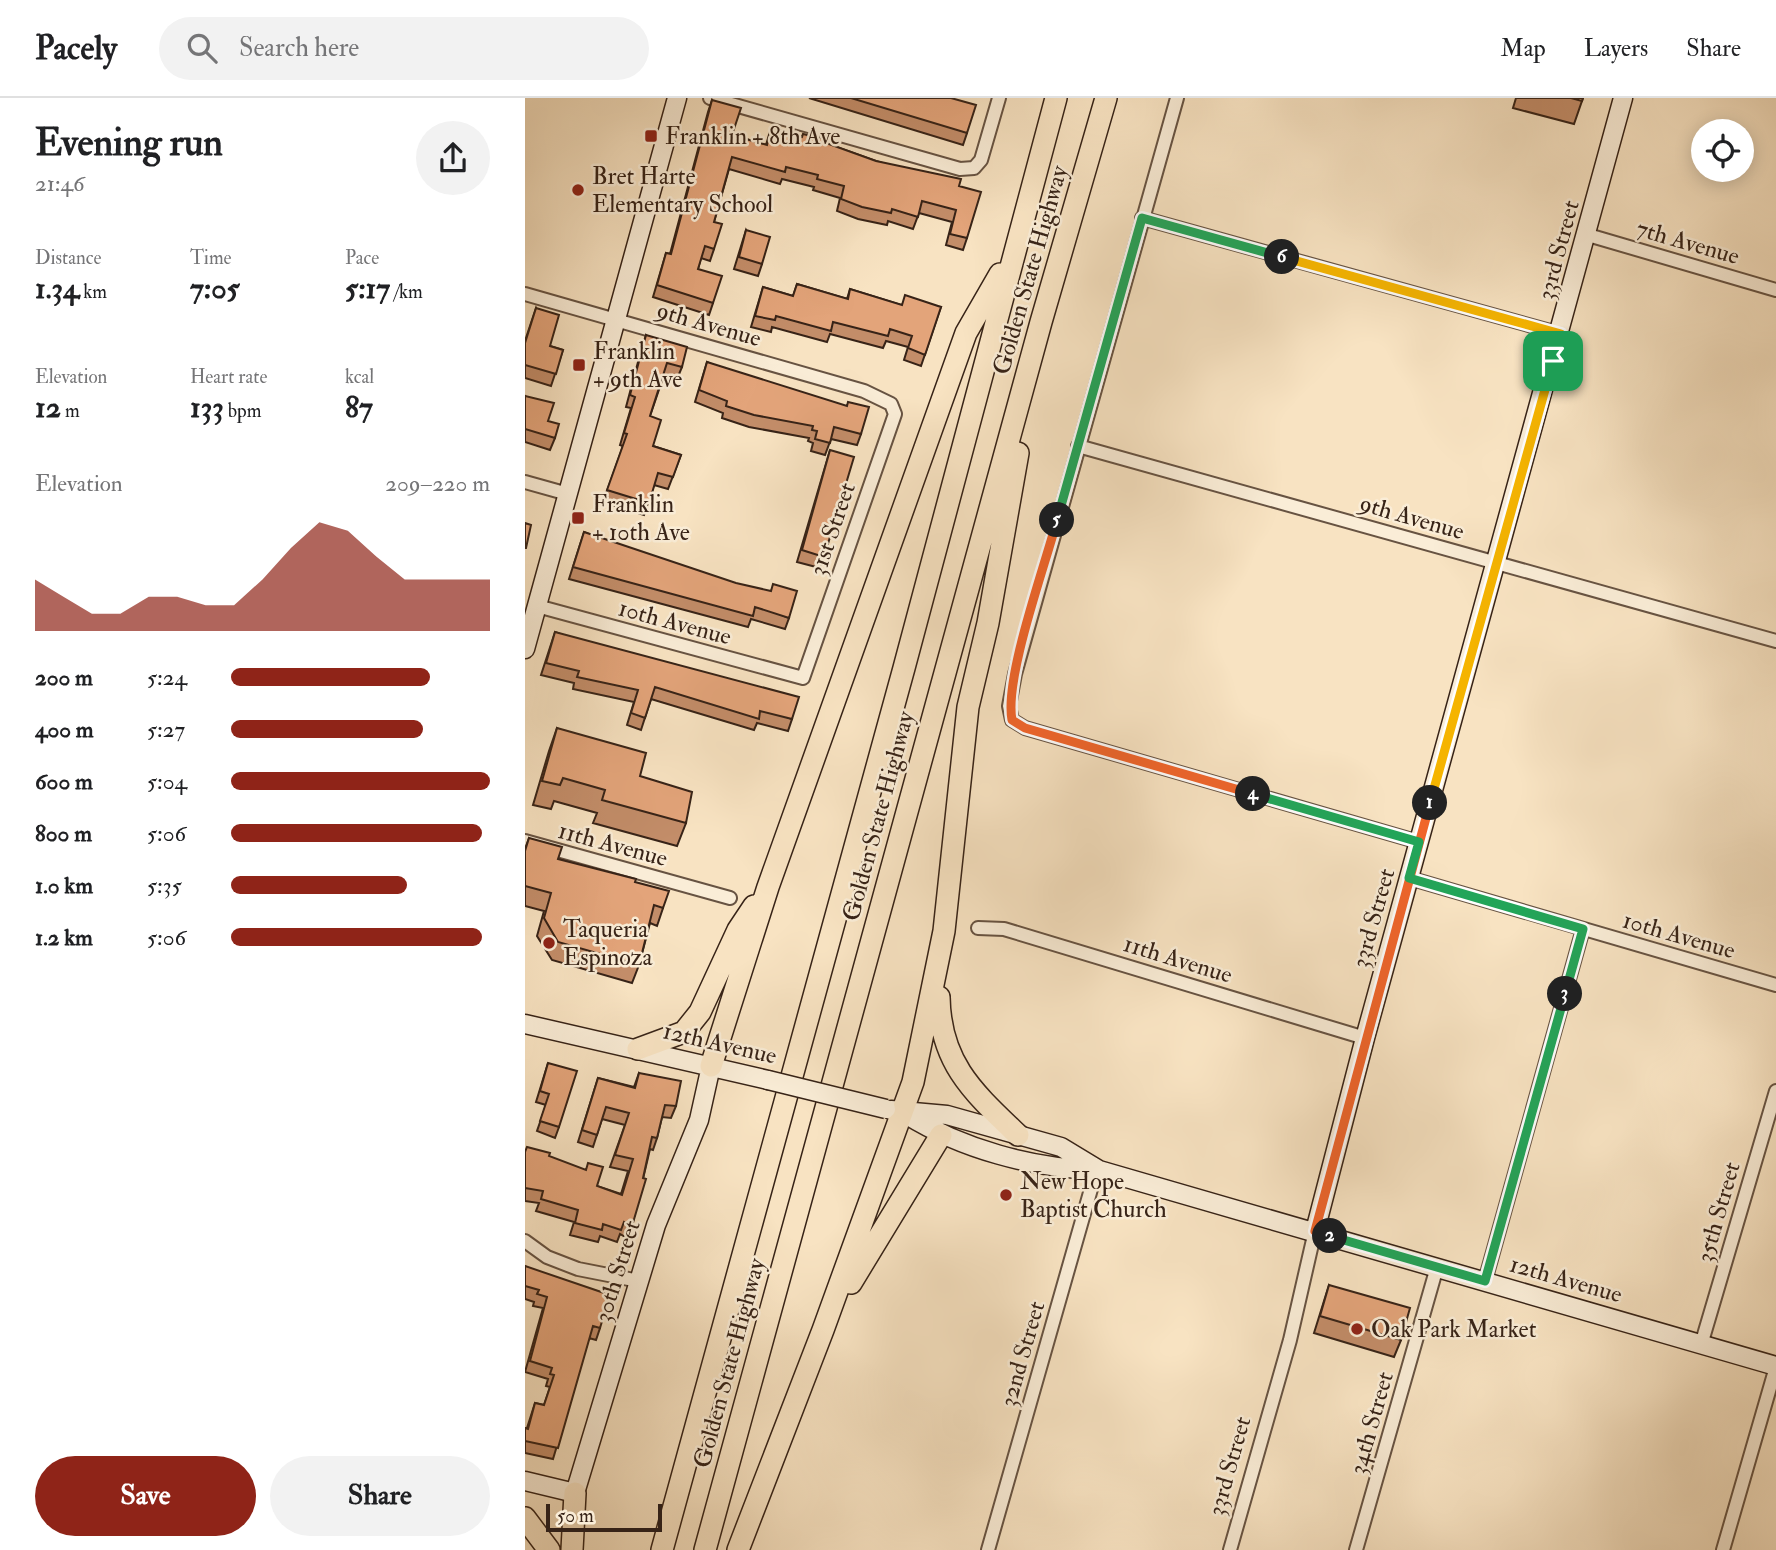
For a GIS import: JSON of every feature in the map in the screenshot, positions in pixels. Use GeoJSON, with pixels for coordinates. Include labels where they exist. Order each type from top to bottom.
{"type":"FeatureCollection","features":[{"type":"Feature","properties":{"kind":"highway","name":"Golden State Highway"},"geometry":{"type":"LineString","coordinates":[[662,1550],[904,668],[1013,251],[1056,98]]}},
{"type":"Feature","properties":{"kind":"highway","name":"Golden State Highway"},"geometry":{"type":"LineString","coordinates":[[705,1550],[1041,322],[1106,98]]}},
{"type":"Feature","properties":{"kind":"highway"},"geometry":{"type":"LineString","coordinates":[[711,1066],[768,887],[966,333],[1013,251]]}},
{"type":"Feature","properties":{"kind":"highway"},"geometry":{"type":"LineString","coordinates":[[738,1550],[823,1330],[895,1111],[913,1082],[938,972],[968,707],[988,623],[1041,322]]}},
{"type":"Feature","properties":{"kind":"highway"},"geometry":{"type":"LineString","coordinates":[[638,1049],[684,1032],[700,1012],[738,930],[768,887]]}},
{"type":"Feature","properties":{"kind":"highway"},"geometry":{"type":"LineString","coordinates":[[938,972],[939,1012],[951,1058],[976,1095],[1018,1135]]}},
{"type":"Feature","properties":{"kind":"highway"},"geometry":{"type":"LineString","coordinates":[[823,1330],[941,1135]]}},
{"type":"Feature","properties":{"kind":"highway"},"geometry":{"type":"LineString","coordinates":[[572,1550],[575,1493]]}},
{"type":"Feature","properties":{"kind":"highway"},"geometry":{"type":"LineString","coordinates":[[525,1518],[549,1550]]}},
{"type":"Feature","properties":{"kind":"main road"},"geometry":{"type":"LineString","coordinates":[[525,649],[677,98]]}},
{"type":"Feature","properties":{"kind":"main road","name":"33rd Street"},"geometry":{"type":"LineString","coordinates":[[1315,1231],[1365,1038],[1561,334],[1623,98]]}},
{"type":"Feature","properties":{"kind":"main road","name":"12th Avenue"},"geometry":{"type":"LineString","coordinates":[[525,1024],[895,1111],[947,1115],[1061,1147],[1100,1170]]}},
{"type":"Feature","properties":{"kind":"main road","name":"30th Street"},"geometry":{"type":"LineString","coordinates":[[575,1493],[656,1225],[699,1120],[711,1066]]}},
{"type":"Feature","properties":{"kind":"main road","name":"12th Avenue"},"geometry":{"type":"LineString","coordinates":[[895,1111],[941,1135],[1058,1169],[1100,1170],[1776,1366]]}},
{"type":"Feature","properties":{"kind":"main road"},"geometry":{"type":"LineString","coordinates":[[525,1481],[575,1493]]}},
{"type":"Feature","properties":{"kind":"street"},"geometry":{"type":"LineString","coordinates":[[710,98],[960,169],[974,168],[981,160],[999,98]]}},
{"type":"Feature","properties":{"kind":"street"},"geometry":{"type":"LineString","coordinates":[[1177,98],[1015,674],[1009,706],[1012,720],[1025,728],[1419,842]]}},
{"type":"Feature","properties":{"kind":"street"},"geometry":{"type":"LineString","coordinates":[[1142,218],[1561,334]]}},
{"type":"Feature","properties":{"kind":"street","name":"7th Avenue"},"geometry":{"type":"LineString","coordinates":[[1588,235],[1776,290]]}},
{"type":"Feature","properties":{"kind":"street","name":"9th Avenue"},"geometry":{"type":"LineString","coordinates":[[525,294],[881,398]]}},
{"type":"Feature","properties":{"kind":"street","name":"31st Street"},"geometry":{"type":"LineString","coordinates":[[803,678],[895,414],[891,404],[881,398]]}},
{"type":"Feature","properties":{"kind":"street","name":"9th Avenue"},"geometry":{"type":"LineString","coordinates":[[1078,446],[1776,641]]}},
{"type":"Feature","properties":{"kind":"street"},"geometry":{"type":"LineString","coordinates":[[525,482],[568,494]]}},
{"type":"Feature","properties":{"kind":"street","name":"10th Avenue"},"geometry":{"type":"LineString","coordinates":[[537,607],[803,678]]}},
{"type":"Feature","properties":{"kind":"street","name":"11th Avenue"},"geometry":{"type":"LineString","coordinates":[[525,841],[730,898]]}},
{"type":"Feature","properties":{"kind":"street","name":"10th Avenue"},"geometry":{"type":"LineString","coordinates":[[1409,878],[1776,985]]}},
{"type":"Feature","properties":{"kind":"street","name":"11th Avenue"},"geometry":{"type":"LineString","coordinates":[[978,928],[1004,929],[1365,1038]]}},
{"type":"Feature","properties":{"kind":"street"},"geometry":{"type":"LineString","coordinates":[[1485,1281],[1583,929]]}},
{"type":"Feature","properties":{"kind":"street","name":"35th Street"},"geometry":{"type":"LineString","coordinates":[[1701,1345],[1776,1091]]}},
{"type":"Feature","properties":{"kind":"street","name":"32nd Street"},"geometry":{"type":"LineString","coordinates":[[988,1550],[1091,1189],[1100,1170]]}},
{"type":"Feature","properties":{"kind":"street","name":"33rd Street"},"geometry":{"type":"LineString","coordinates":[[1230,1550],[1290,1340],[1315,1231]]}},
{"type":"Feature","properties":{"kind":"street"},"geometry":{"type":"LineString","coordinates":[[525,1241],[547,1257],[578,1269],[639,1281]]}},
{"type":"Feature","properties":{"kind":"street","name":"34th Street"},"geometry":{"type":"LineString","coordinates":[[1356,1550],[1437,1267]]}},
{"type":"Feature","properties":{"kind":"street"},"geometry":{"type":"LineString","coordinates":[[1723,1550],[1776,1366]]}},
{"type":"Feature","properties":{"kind":"building"},"geometry":{"type":"Polygon","coordinates":[[[851,98],[951,98],[976,105],[967,133],[851,98]]]}},
{"type":"Feature","properties":{"kind":"building"},"geometry":{"type":"Polygon","coordinates":[[[712,100],[741,108],[732,135],[767,145],[771,128],[802,137],[803,134],[824,139],[823,142],[876,161],[961,179],[959,186],[981,192],[967,238],[950,234],[956,210],[922,201],[918,217],[892,209],[891,213],[862,207],[841,199],[844,186],[817,179],[818,175],[786,167],[785,172],[732,157],[714,222],[722,224],[714,249],[705,246],[698,269],[722,276],[713,303],[657,285],[666,253],[671,254],[712,100]]]}},
{"type":"Feature","properties":{"kind":"building"},"geometry":{"type":"Polygon","coordinates":[[[746,230],[770,237],[762,264],[739,257],[746,230]]]}},
{"type":"Feature","properties":{"kind":"building"},"geometry":{"type":"Polygon","coordinates":[[[797,284],[848,299],[850,289],[902,305],[905,295],[941,307],[925,355],[908,348],[912,336],[890,329],[888,336],[833,322],[831,331],[776,316],[775,320],[755,316],[763,287],[793,296],[797,284]]]}},
{"type":"Feature","properties":{"kind":"building"},"geometry":{"type":"Polygon","coordinates":[[[536,308],[559,315],[550,346],[563,350],[556,374],[525,365],[525,343],[536,308]]]}},
{"type":"Feature","properties":{"kind":"building"},"geometry":{"type":"Polygon","coordinates":[[[646,335],[687,347],[682,367],[667,363],[650,416],[661,420],[653,446],[681,455],[673,477],[658,473],[649,503],[607,490],[627,434],[624,433],[635,397],[630,395],[646,335]]]}},
{"type":"Feature","properties":{"kind":"building"},"geometry":{"type":"Polygon","coordinates":[[[707,362],[847,406],[848,402],[869,407],[861,434],[834,427],[830,443],[815,439],[817,431],[812,430],[813,426],[754,415],[726,406],[727,401],[699,390],[707,362]]]}},
{"type":"Feature","properties":{"kind":"building"},"geometry":{"type":"Polygon","coordinates":[[[525,396],[554,403],[548,421],[559,424],[555,438],[525,429],[525,396]]]}},
{"type":"Feature","properties":{"kind":"building"},"geometry":{"type":"Polygon","coordinates":[[[830,450],[854,457],[824,557],[802,550],[830,450]]]}},
{"type":"Feature","properties":{"kind":"building"},"geometry":{"type":"Polygon","coordinates":[[[525,523],[531,525],[526,548],[525,548],[525,523]]]}},
{"type":"Feature","properties":{"kind":"building"},"geometry":{"type":"Polygon","coordinates":[[[584,532],[736,583],[771,591],[773,584],[797,591],[789,618],[755,607],[753,616],[573,567],[584,532]]]}},
{"type":"Feature","properties":{"kind":"building"},"geometry":{"type":"Polygon","coordinates":[[[555,632],[799,697],[792,719],[760,711],[759,719],[655,687],[645,718],[631,713],[638,690],[577,677],[579,671],[546,663],[555,632]]]}},
{"type":"Feature","properties":{"kind":"building"},"geometry":{"type":"Polygon","coordinates":[[[557,728],[646,753],[640,776],[692,792],[686,823],[602,800],[605,790],[563,778],[560,785],[542,781],[557,728]]]}},
{"type":"Feature","properties":{"kind":"building"},"geometry":{"type":"Polygon","coordinates":[[[529,838],[562,847],[558,859],[636,879],[635,882],[669,891],[663,908],[654,905],[639,965],[558,942],[544,918],[551,893],[525,886],[525,851],[529,838]]]}},
{"type":"Feature","properties":{"kind":"building"},"geometry":{"type":"Polygon","coordinates":[[[548,1063],[577,1071],[559,1127],[540,1121],[549,1094],[540,1091],[548,1063]]]}},
{"type":"Feature","properties":{"kind":"building"},"geometry":{"type":"Polygon","coordinates":[[[639,1073],[681,1081],[676,1106],[665,1105],[657,1138],[652,1137],[643,1178],[646,1179],[632,1226],[624,1222],[621,1230],[603,1224],[602,1230],[575,1223],[578,1210],[541,1199],[543,1191],[525,1188],[527,1147],[550,1153],[549,1156],[586,1170],[588,1163],[603,1167],[597,1186],[622,1195],[633,1159],[615,1155],[629,1113],[606,1107],[597,1135],[582,1130],[598,1078],[635,1088],[639,1073]]]}},
{"type":"Feature","properties":{"kind":"building"},"geometry":{"type":"Polygon","coordinates":[[[525,1266],[610,1295],[600,1328],[593,1326],[558,1448],[525,1441],[525,1428],[528,1429],[535,1403],[544,1405],[554,1375],[550,1374],[552,1368],[530,1361],[547,1297],[537,1294],[539,1290],[525,1286],[525,1266]]]}},
{"type":"Feature","properties":{"kind":"building"},"geometry":{"type":"Polygon","coordinates":[[[1329,1285],[1410,1308],[1401,1340],[1320,1316],[1329,1285]]]}},
{"type":"Feature","properties":{"kind":"place","name":"Franklin + 8th Ave"},"geometry":{"type":"Point","coordinates":[651,136]}},
{"type":"Feature","properties":{"kind":"place","name":"Bret Harte Elementary School"},"geometry":{"type":"Point","coordinates":[578,190]}},
{"type":"Feature","properties":{"kind":"place","name":"Franklin + 9th Ave"},"geometry":{"type":"Point","coordinates":[579,365]}},
{"type":"Feature","properties":{"kind":"place","name":"Franklin + 10th Ave"},"geometry":{"type":"Point","coordinates":[578,518]}},
{"type":"Feature","properties":{"kind":"place","name":"Taqueria Espinoza"},"geometry":{"type":"Point","coordinates":[549,943]}},
{"type":"Feature","properties":{"kind":"place","name":"New Hope Baptist Church"},"geometry":{"type":"Point","coordinates":[1006,1195]}},
{"type":"Feature","properties":{"kind":"place","name":"Oak Park Market"},"geometry":{"type":"Point","coordinates":[1357,1329]}},
{"type":"Feature","properties":{"kind":"route"},"geometry":{"type":"LineString","coordinates":[[1553,361],[1496,563],[1419,842],[1365,1038],[1315,1231],[1485,1281],[1583,929],[1503,905],[1409,878],[1419,842],[1025,728],[1012,720],[1009,706],[1015,674],[1142,218],[1561,334],[1553,361]]}}]}
